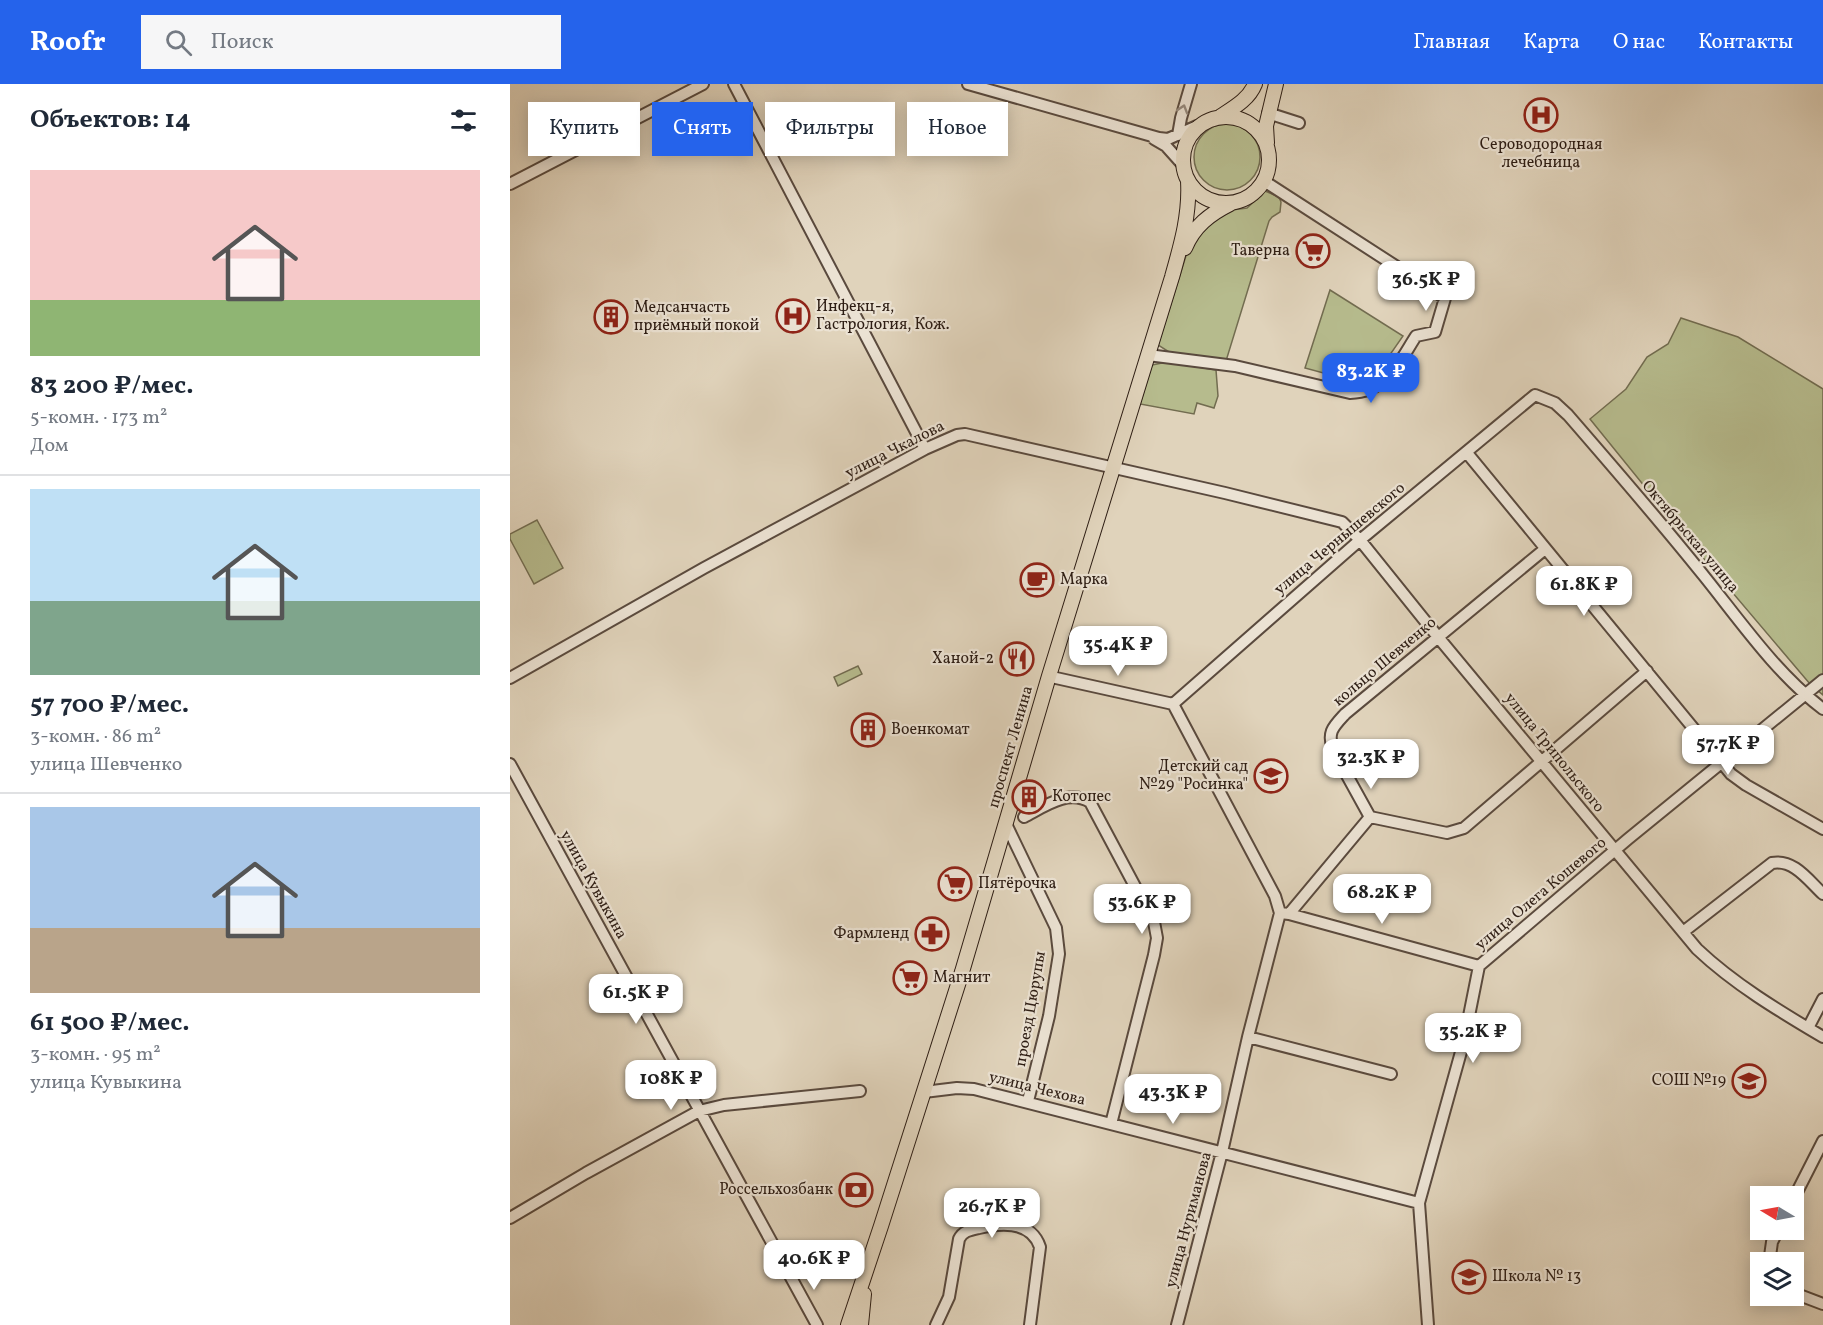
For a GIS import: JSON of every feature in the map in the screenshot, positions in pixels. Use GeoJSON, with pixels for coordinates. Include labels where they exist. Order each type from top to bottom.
{"type":"FeatureCollection","features":[{"type":"Feature","properties":{"kind":"main road"},"geometry":{"type":"LineString","coordinates":[[1221,116],[1240,104],[1255,84]]}},
{"type":"Feature","properties":{"kind":"main road"},"geometry":{"type":"LineString","coordinates":[[1267,145],[1254,126],[1244,120],[1233,116],[1213,118],[1197,126],[1185,145],[1183,165],[1188,181],[1193,188],[1216,202],[1234,202],[1251,195],[1264,181],[1269,164],[1266,126],[1276,84]]}},
{"type":"Feature","properties":{"kind":"main road","name":"проспект Ленина"},"geometry":{"type":"LineString","coordinates":[[848,1325],[924,1092],[1172,277],[1189,208],[1188,181]]}},
{"type":"Feature","properties":{"kind":"main road","name":"проспект Ленина"},"geometry":{"type":"LineString","coordinates":[[1172,277],[1196,229],[1206,217],[1234,202]]}},
{"type":"Feature","properties":{"kind":"main road","name":"проспект Ленина"},"geometry":{"type":"LineString","coordinates":[[861,1325],[864,1296],[881,1226]]}},
{"type":"Feature","properties":{"kind":"street"},"geometry":{"type":"LineString","coordinates":[[510,184],[703,84]]}},
{"type":"Feature","properties":{"kind":"street"},"geometry":{"type":"LineString","coordinates":[[734,84],[925,449]]}},
{"type":"Feature","properties":{"kind":"street"},"geometry":{"type":"LineString","coordinates":[[968,84],[1140,134],[1166,146],[1183,165]]}},
{"type":"Feature","properties":{"kind":"street"},"geometry":{"type":"LineString","coordinates":[[1178,135],[1180,118],[1191,84]]}},
{"type":"Feature","properties":{"kind":"street"},"geometry":{"type":"LineString","coordinates":[[1268,112],[1299,123]]}},
{"type":"Feature","properties":{"kind":"street"},"geometry":{"type":"LineString","coordinates":[[1140,134],[1168,138],[1197,126]]}},
{"type":"Feature","properties":{"kind":"street"},"geometry":{"type":"LineString","coordinates":[[1148,355],[1235,366],[1350,393],[1361,393],[1372,389],[1391,374],[1416,336],[1435,332],[1445,298],[1264,181]]}},
{"type":"Feature","properties":{"kind":"street","name":"Октябрьская улица"},"geometry":{"type":"LineString","coordinates":[[1529,399],[1535,395],[1549,399],[1568,415],[1677,542],[1766,652],[1804,695],[1823,709]]}},
{"type":"Feature","properties":{"kind":"street","name":"улица Чернышевского"},"geometry":{"type":"LineString","coordinates":[[1173,704],[1359,540],[1467,453],[1529,399]]}},
{"type":"Feature","properties":{"kind":"street","name":"улица Чкалова"},"geometry":{"type":"LineString","coordinates":[[510,678],[704,568],[925,449],[957,435],[965,434],[1342,522],[1359,540]]}},
{"type":"Feature","properties":{"kind":"street"},"geometry":{"type":"LineString","coordinates":[[1467,453],[1722,764],[1746,785],[1823,829]]}},
{"type":"Feature","properties":{"kind":"street","name":"улица Трипольского"},"geometry":{"type":"LineString","coordinates":[[1359,540],[1683,932],[1718,968],[1791,1019],[1823,1037]]}},
{"type":"Feature","properties":{"kind":"street","name":"кольцо Шевченко"},"geometry":{"type":"LineString","coordinates":[[1370,817],[1333,750],[1330,739],[1333,728],[1345,714],[1545,549]]}},
{"type":"Feature","properties":{"kind":"street"},"geometry":{"type":"LineString","coordinates":[[1285,914],[1370,817],[1447,833],[1464,828],[1647,671]]}},
{"type":"Feature","properties":{"kind":"street"},"geometry":{"type":"LineString","coordinates":[[1056,678],[1173,704],[1285,914],[1479,966]]}},
{"type":"Feature","properties":{"kind":"street","name":"улица Олега Кошевого"},"geometry":{"type":"LineString","coordinates":[[1428,1325],[1419,1203],[1464,1041],[1479,966],[1628,839],[1823,680]]}},
{"type":"Feature","properties":{"kind":"street","name":"улица Кувыкина"},"geometry":{"type":"LineString","coordinates":[[510,764],[817,1325]]}},
{"type":"Feature","properties":{"kind":"street"},"geometry":{"type":"LineString","coordinates":[[1024,817],[1069,797],[1083,798],[1090,802],[1154,922],[1157,938],[1154,955],[1111,1124]]}},
{"type":"Feature","properties":{"kind":"street","name":"проезд Цюрупы"},"geometry":{"type":"LineString","coordinates":[[1006,824],[1056,928],[1059,954],[1049,1016],[1028,1101]]}},
{"type":"Feature","properties":{"kind":"street"},"geometry":{"type":"LineString","coordinates":[[1683,932],[1772,863],[1786,863],[1793,866],[1823,894]]}},
{"type":"Feature","properties":{"kind":"street","name":"улица Нуриманова"},"geometry":{"type":"LineString","coordinates":[[1177,1325],[1222,1152],[1248,1036],[1285,914]]}},
{"type":"Feature","properties":{"kind":"street"},"geometry":{"type":"LineString","coordinates":[[1808,1028],[1823,999]]}},
{"type":"Feature","properties":{"kind":"street"},"geometry":{"type":"LineString","coordinates":[[1248,1036],[1391,1074]]}},
{"type":"Feature","properties":{"kind":"street","name":"улица Чехова"},"geometry":{"type":"LineString","coordinates":[[924,1092],[964,1088],[1028,1101],[1419,1203]]}},
{"type":"Feature","properties":{"kind":"street"},"geometry":{"type":"LineString","coordinates":[[510,1218],[699,1111],[723,1105],[860,1091]]}},
{"type":"Feature","properties":{"kind":"street"},"geometry":{"type":"LineString","coordinates":[[1800,1186],[1823,1141]]}},
{"type":"Feature","properties":{"kind":"street"},"geometry":{"type":"LineString","coordinates":[[936,1325],[949,1297],[958,1239],[961,1234],[1001,1223],[1023,1227],[1040,1247],[1030,1325]]}},
{"type":"Feature","properties":{"kind":"street","name":"улица Кувыкина"},"geometry":{"type":"LineString","coordinates":[[787,1272],[811,1325]]}},
{"type":"Feature","properties":{"kind":"street"},"geometry":{"type":"LineString","coordinates":[[1804,1297],[1823,1304]]}},
{"type":"Feature","properties":{"kind":"green space"},"geometry":{"type":"Polygon","coordinates":[[[1227,124],[1240,126],[1255,139],[1260,157],[1258,170],[1245,185],[1227,190],[1214,188],[1199,175],[1194,157],[1196,144],[1209,129],[1227,124]]]}},
{"type":"Feature","properties":{"kind":"green space"},"geometry":{"type":"Polygon","coordinates":[[[1265,191],[1279,197],[1280,212],[1269,221],[1226,361],[1169,352],[1158,345],[1190,243],[1224,211],[1247,208],[1265,191]]]}},
{"type":"Feature","properties":{"kind":"green space"},"geometry":{"type":"Polygon","coordinates":[[[1330,290],[1403,336],[1378,372],[1353,381],[1305,368],[1330,290]]]}},
{"type":"Feature","properties":{"kind":"green space"},"geometry":{"type":"Polygon","coordinates":[[[1681,318],[1738,337],[1823,389],[1823,695],[1810,684],[1688,540],[1590,419],[1626,389],[1647,357],[1668,344],[1681,318]]]}},
{"type":"Feature","properties":{"kind":"green space"},"geometry":{"type":"Polygon","coordinates":[[[1167,362],[1216,370],[1218,396],[1214,408],[1197,403],[1194,414],[1140,404],[1152,365],[1167,362]]]}},
{"type":"Feature","properties":{"kind":"green space"},"geometry":{"type":"Polygon","coordinates":[[[537,520],[563,568],[534,584],[510,539],[510,534],[537,520]]]}},
{"type":"Feature","properties":{"kind":"green space"},"geometry":{"type":"Polygon","coordinates":[[[858,666],[862,674],[838,686],[834,677],[858,666]]]}},
{"type":"Feature","properties":{"kind":"place","name":"Сероводородная лечебница"},"geometry":{"type":"Point","coordinates":[1541,115]}},
{"type":"Feature","properties":{"kind":"place","name":"Таверна"},"geometry":{"type":"Point","coordinates":[1313,251]}},
{"type":"Feature","properties":{"kind":"place","name":"Инфекц-я, Гастрология, Кож."},"geometry":{"type":"Point","coordinates":[793,316]}},
{"type":"Feature","properties":{"kind":"place","name":"Медсанчасть приёмный покой"},"geometry":{"type":"Point","coordinates":[611,317]}},
{"type":"Feature","properties":{"kind":"place","name":"Марка"},"geometry":{"type":"Point","coordinates":[1037,580]}},
{"type":"Feature","properties":{"kind":"place","name":"Ханой-2"},"geometry":{"type":"Point","coordinates":[1017,659]}},
{"type":"Feature","properties":{"kind":"place","name":"Военкомат"},"geometry":{"type":"Point","coordinates":[868,730]}},
{"type":"Feature","properties":{"kind":"place","name":"Детский сад №29 \"Росинка\""},"geometry":{"type":"Point","coordinates":[1271,776]}},
{"type":"Feature","properties":{"kind":"place","name":"Котопес"},"geometry":{"type":"Point","coordinates":[1029,797]}},
{"type":"Feature","properties":{"kind":"place","name":"Пятёрочка"},"geometry":{"type":"Point","coordinates":[955,884]}},
{"type":"Feature","properties":{"kind":"place","name":"Фармленд"},"geometry":{"type":"Point","coordinates":[932,934]}},
{"type":"Feature","properties":{"kind":"place","name":"Магнит"},"geometry":{"type":"Point","coordinates":[910,978]}},
{"type":"Feature","properties":{"kind":"place","name":"СОШ №19"},"geometry":{"type":"Point","coordinates":[1749,1081]}},
{"type":"Feature","properties":{"kind":"place","name":"Россельхозбанк"},"geometry":{"type":"Point","coordinates":[856,1190]}},
{"type":"Feature","properties":{"kind":"place","name":"Школа № 13"},"geometry":{"type":"Point","coordinates":[1469,1277]}}]}
